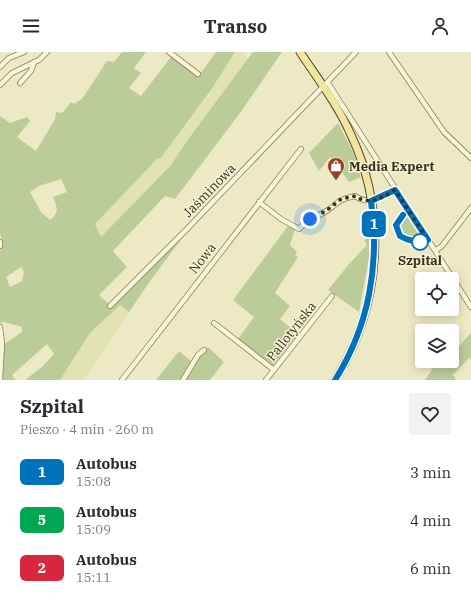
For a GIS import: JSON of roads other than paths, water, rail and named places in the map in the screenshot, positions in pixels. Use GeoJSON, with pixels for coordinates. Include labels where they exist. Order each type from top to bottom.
{"type":"FeatureCollection","features":[{"type":"Feature","properties":{"kind":"main road"},"geometry":{"type":"LineString","coordinates":[[300,52],[326,85],[352,137],[364,168],[371,201],[375,246],[368,299],[356,339],[335,380]]}},
{"type":"Feature","properties":{"kind":"street"},"geometry":{"type":"LineString","coordinates":[[0,68],[14,53],[24,52]]}},
{"type":"Feature","properties":{"kind":"street"},"geometry":{"type":"LineString","coordinates":[[0,85],[12,72],[34,62],[47,52]]}},
{"type":"Feature","properties":{"kind":"street"},"geometry":{"type":"LineString","coordinates":[[169,52],[198,74]]}},
{"type":"Feature","properties":{"kind":"street","name":"Jaśminowa"},"geometry":{"type":"LineString","coordinates":[[110,306],[326,85],[356,52]]}},
{"type":"Feature","properties":{"kind":"street"},"geometry":{"type":"LineString","coordinates":[[389,52],[444,132],[471,158]]}},
{"type":"Feature","properties":{"kind":"street"},"geometry":{"type":"LineString","coordinates":[[20,83],[31,71],[34,62]]}},
{"type":"Feature","properties":{"kind":"street"},"geometry":{"type":"LineString","coordinates":[[326,85],[436,250],[471,307]]}},
{"type":"Feature","properties":{"kind":"street","name":"Nowa"},"geometry":{"type":"LineString","coordinates":[[122,380],[301,149]]}},
{"type":"Feature","properties":{"kind":"street"},"geometry":{"type":"LineString","coordinates":[[259,202],[281,219],[299,229],[307,220],[326,211],[341,199],[355,196],[362,200],[371,201],[395,190]]}},
{"type":"Feature","properties":{"kind":"street"},"geometry":{"type":"LineString","coordinates":[[436,250],[442,246],[471,208]]}},
{"type":"Feature","properties":{"kind":"street","name":"Pallotyńska"},"geometry":{"type":"LineString","coordinates":[[266,380],[332,296]]}},
{"type":"Feature","properties":{"kind":"street"},"geometry":{"type":"LineString","coordinates":[[214,323],[274,370]]}},
{"type":"Feature","properties":{"kind":"street"},"geometry":{"type":"LineString","coordinates":[[0,327],[2,343],[0,380]]}},
{"type":"Feature","properties":{"kind":"street"},"geometry":{"type":"LineString","coordinates":[[183,380],[198,355],[204,350]]}},
{"type":"Feature","properties":{"kind":"place","name":"Media Expert"},"geometry":{"type":"Point","coordinates":[336,181]}},
{"type":"Feature","properties":{"kind":"place","name":"Szpital"},"geometry":{"type":"Point","coordinates":[420,242]}}]}
